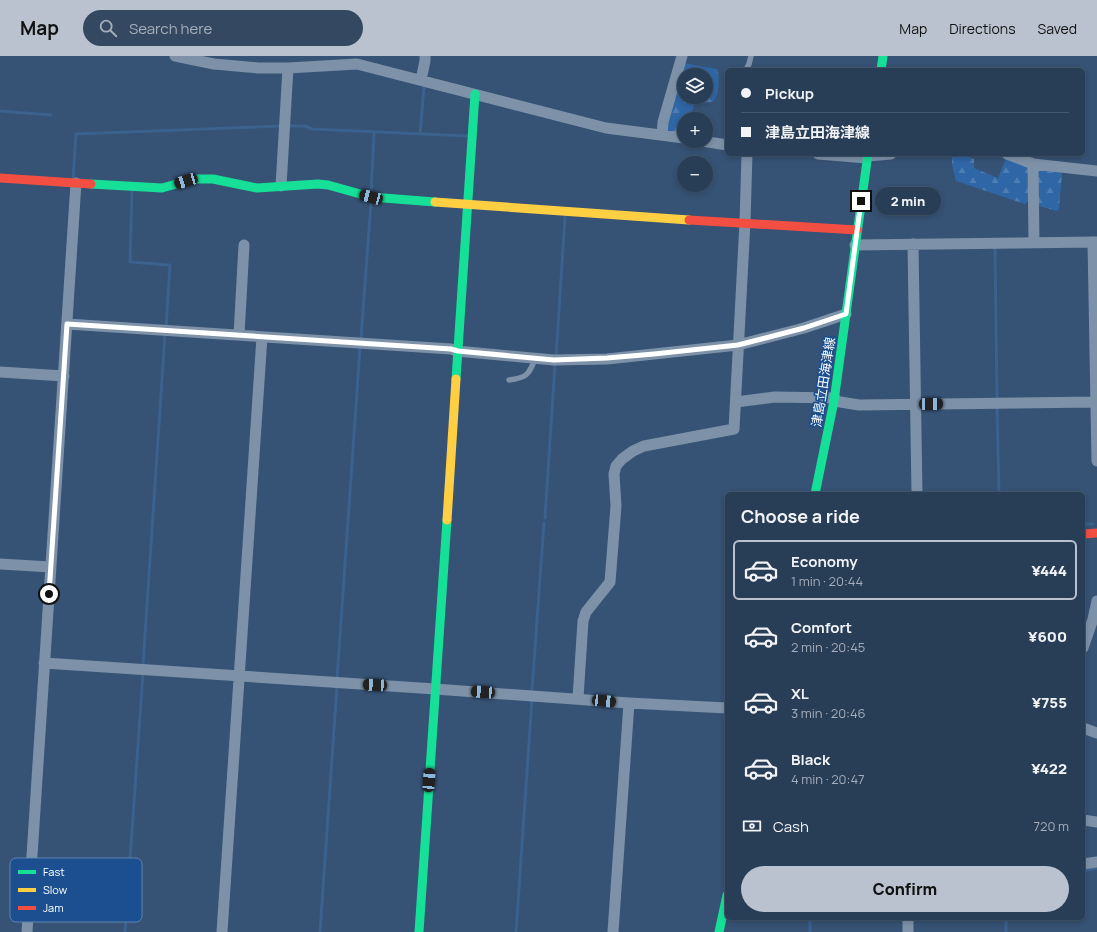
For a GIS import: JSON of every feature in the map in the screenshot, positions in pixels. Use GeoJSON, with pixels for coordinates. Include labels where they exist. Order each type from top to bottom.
{"type":"FeatureCollection","features":[{"type":"Feature","properties":{"kind":"street"},"geometry":{"type":"LineString","coordinates":[[175,56],[214,64],[258,68],[288,68],[357,64],[606,128],[677,137]]}},
{"type":"Feature","properties":{"kind":"street"},"geometry":{"type":"LineString","coordinates":[[421,80],[425,61],[424,56]]}},
{"type":"Feature","properties":{"kind":"street"},"geometry":{"type":"LineString","coordinates":[[662,135],[663,122],[682,56]]}},
{"type":"Feature","properties":{"kind":"street"},"geometry":{"type":"LineString","coordinates":[[881,68],[883,56]]}},
{"type":"Feature","properties":{"kind":"street"},"geometry":{"type":"LineString","coordinates":[[281,186],[288,68]]}},
{"type":"Feature","properties":{"kind":"street"},"geometry":{"type":"LineString","coordinates":[[419,932],[475,94]]}},
{"type":"Feature","properties":{"kind":"street"},"geometry":{"type":"LineString","coordinates":[[713,143],[725,145]]}},
{"type":"Feature","properties":{"kind":"street"},"geometry":{"type":"LineString","coordinates":[[578,698],[583,621],[586,612],[610,582],[616,506],[614,474],[616,466],[627,455],[644,446],[734,429],[747,156]]}},
{"type":"Feature","properties":{"kind":"street","name":"津島立田海津線"},"geometry":{"type":"LineString","coordinates":[[815,492],[835,400],[868,156]]}},
{"type":"Feature","properties":{"kind":"street"},"geometry":{"type":"LineString","coordinates":[[1012,156],[1033,164],[1097,171]]}},
{"type":"Feature","properties":{"kind":"street"},"geometry":{"type":"LineString","coordinates":[[1033,164],[1034,243]]}},
{"type":"Feature","properties":{"kind":"street"},"geometry":{"type":"LineString","coordinates":[[0,178],[162,188],[194,179],[213,179],[256,188],[328,185],[371,197],[663,218],[858,230]]}},
{"type":"Feature","properties":{"kind":"street"},"geometry":{"type":"LineString","coordinates":[[32,858],[76,183]]}},
{"type":"Feature","properties":{"kind":"street"},"geometry":{"type":"LineString","coordinates":[[856,245],[1095,242],[1097,461]]}},
{"type":"Feature","properties":{"kind":"street"},"geometry":{"type":"LineString","coordinates":[[913,244],[917,492]]}},
{"type":"Feature","properties":{"kind":"street"},"geometry":{"type":"LineString","coordinates":[[239,335],[244,245]]}},
{"type":"Feature","properties":{"kind":"street"},"geometry":{"type":"LineString","coordinates":[[67,324],[451,349],[458,351],[554,360],[607,358],[738,345],[804,328],[846,314]]}},
{"type":"Feature","properties":{"kind":"street"},"geometry":{"type":"LineString","coordinates":[[222,932],[262,337]]}},
{"type":"Feature","properties":{"kind":"street"},"geometry":{"type":"LineString","coordinates":[[0,372],[64,376]]}},
{"type":"Feature","properties":{"kind":"street"},"geometry":{"type":"LineString","coordinates":[[736,402],[775,397],[835,400],[859,405],[1096,402]]}},
{"type":"Feature","properties":{"kind":"street"},"geometry":{"type":"LineString","coordinates":[[1085,534],[1097,533]]}},
{"type":"Feature","properties":{"kind":"street"},"geometry":{"type":"LineString","coordinates":[[0,564],[51,567]]}},
{"type":"Feature","properties":{"kind":"street"},"geometry":{"type":"LineString","coordinates":[[1085,642],[1097,601]]}},
{"type":"Feature","properties":{"kind":"street"},"geometry":{"type":"LineString","coordinates":[[44,663],[578,698],[629,703],[725,708]]}},
{"type":"Feature","properties":{"kind":"street"},"geometry":{"type":"LineString","coordinates":[[613,932],[629,703]]}},
{"type":"Feature","properties":{"kind":"street"},"geometry":{"type":"LineString","coordinates":[[1085,729],[1097,733]]}},
{"type":"Feature","properties":{"kind":"street"},"geometry":{"type":"LineString","coordinates":[[1085,820],[1097,822]]}},
{"type":"Feature","properties":{"kind":"street"},"geometry":{"type":"LineString","coordinates":[[1085,864],[1097,862]]}},
{"type":"Feature","properties":{"kind":"street"},"geometry":{"type":"LineString","coordinates":[[719,932],[725,904]]}},
{"type":"Feature","properties":{"kind":"street"},"geometry":{"type":"LineString","coordinates":[[908,920],[908,932]]}},
{"type":"Feature","properties":{"kind":"street"},"geometry":{"type":"LineString","coordinates":[[27,932],[28,922]]}},
{"type":"Feature","properties":{"kind":"lane"},"geometry":{"type":"LineString","coordinates":[[747,68],[751,56]]}},
{"type":"Feature","properties":{"kind":"lane"},"geometry":{"type":"LineString","coordinates":[[509,380],[526,376],[535,359]]}},
{"type":"Feature","properties":{"kind":"green space"},"geometry":{"type":"Polygon","coordinates":[[[683,63],[711,68],[682,68],[683,63]]]}},
{"type":"Feature","properties":{"kind":"green space"},"geometry":{"type":"Polygon","coordinates":[[[713,68],[717,69],[718,77],[717,95],[713,102],[713,68]]]}},
{"type":"Feature","properties":{"kind":"green space"},"geometry":{"type":"Polygon","coordinates":[[[677,87],[677,104],[696,104],[692,112],[677,112],[677,132],[666,130],[677,87]]]}},
{"type":"Feature","properties":{"kind":"green space"},"geometry":{"type":"Polygon","coordinates":[[[952,156],[967,156],[974,159],[974,168],[998,178],[1006,158],[1028,167],[1029,201],[1025,204],[956,181],[952,165],[952,156]]]}},
{"type":"Feature","properties":{"kind":"green space"},"geometry":{"type":"Polygon","coordinates":[[[1037,168],[1061,171],[1062,173],[1059,209],[1057,211],[1035,205],[1037,168]]]}},
{"type":"Feature","properties":{"kind":"waterway"},"geometry":{"type":"LineString","coordinates":[[420,134],[424,87]]}},
{"type":"Feature","properties":{"kind":"waterway"},"geometry":{"type":"LineString","coordinates":[[0,111],[51,115]]}},
{"type":"Feature","properties":{"kind":"waterway"},"geometry":{"type":"LineString","coordinates":[[73,178],[76,134],[281,126]]}},
{"type":"Feature","properties":{"kind":"waterway"},"geometry":{"type":"LineString","coordinates":[[290,126],[305,126],[312,129],[467,136]]}},
{"type":"Feature","properties":{"kind":"waterway"},"geometry":{"type":"LineString","coordinates":[[371,193],[374,132]]}},
{"type":"Feature","properties":{"kind":"waterway"},"geometry":{"type":"LineString","coordinates":[[132,190],[130,262],[170,265],[166,327]]}},
{"type":"Feature","properties":{"kind":"waterway"},"geometry":{"type":"LineString","coordinates":[[361,338],[371,202]]}},
{"type":"Feature","properties":{"kind":"waterway"},"geometry":{"type":"LineString","coordinates":[[556,357],[565,217]]}},
{"type":"Feature","properties":{"kind":"waterway"},"geometry":{"type":"LineString","coordinates":[[995,249],[997,401]]}},
{"type":"Feature","properties":{"kind":"waterway"},"geometry":{"type":"LineString","coordinates":[[143,665],[165,334]]}},
{"type":"Feature","properties":{"kind":"waterway"},"geometry":{"type":"LineString","coordinates":[[337,679],[360,348]]}},
{"type":"Feature","properties":{"kind":"waterway"},"geometry":{"type":"LineString","coordinates":[[545,518],[555,364]]}},
{"type":"Feature","properties":{"kind":"waterway"},"geometry":{"type":"LineString","coordinates":[[997,406],[999,492]]}},
{"type":"Feature","properties":{"kind":"waterway"},"geometry":{"type":"LineString","coordinates":[[532,690],[544,523]]}},
{"type":"Feature","properties":{"kind":"waterway"},"geometry":{"type":"LineString","coordinates":[[1085,524],[1093,524]]}},
{"type":"Feature","properties":{"kind":"waterway"},"geometry":{"type":"LineString","coordinates":[[130,858],[143,673]]}},
{"type":"Feature","properties":{"kind":"waterway"},"geometry":{"type":"LineString","coordinates":[[320,932],[337,686]]}},
{"type":"Feature","properties":{"kind":"waterway"},"geometry":{"type":"LineString","coordinates":[[516,932],[532,699]]}},
{"type":"Feature","properties":{"kind":"waterway"},"geometry":{"type":"LineString","coordinates":[[1085,871],[1097,868]]}},
{"type":"Feature","properties":{"kind":"waterway"},"geometry":{"type":"LineString","coordinates":[[810,920],[810,932]]}},
{"type":"Feature","properties":{"kind":"waterway"},"geometry":{"type":"LineString","coordinates":[[1006,920],[1006,932]]}},
{"type":"Feature","properties":{"kind":"waterway"},"geometry":{"type":"LineString","coordinates":[[125,932],[126,922]]}},
{"type":"Feature","properties":{"kind":"traffic: fast"},"geometry":{"type":"LineString","coordinates":[[881,68],[883,56]]}},
{"type":"Feature","properties":{"kind":"traffic: fast"},"geometry":{"type":"LineString","coordinates":[[456,379],[475,94]]}},
{"type":"Feature","properties":{"kind":"traffic: fast"},"geometry":{"type":"LineString","coordinates":[[815,492],[834,401],[868,156]]}},
{"type":"Feature","properties":{"kind":"traffic: fast"},"geometry":{"type":"LineString","coordinates":[[91,184],[162,188],[194,179],[213,179],[257,188],[318,184],[328,185],[371,197],[435,202]]}},
{"type":"Feature","properties":{"kind":"traffic: fast"},"geometry":{"type":"LineString","coordinates":[[419,932],[447,520]]}},
{"type":"Feature","properties":{"kind":"traffic: fast"},"geometry":{"type":"LineString","coordinates":[[719,932],[725,904]]}},
{"type":"Feature","properties":{"kind":"traffic: slow"},"geometry":{"type":"LineString","coordinates":[[435,202],[689,220]]}},
{"type":"Feature","properties":{"kind":"traffic: slow"},"geometry":{"type":"LineString","coordinates":[[447,520],[456,379]]}},
{"type":"Feature","properties":{"kind":"traffic: jam"},"geometry":{"type":"LineString","coordinates":[[0,178],[91,184]]}},
{"type":"Feature","properties":{"kind":"traffic: jam"},"geometry":{"type":"LineString","coordinates":[[689,220],[857,230]]}},
{"type":"Feature","properties":{"kind":"traffic: jam"},"geometry":{"type":"LineString","coordinates":[[1085,534],[1097,533]]}},
{"type":"Feature","properties":{"kind":"route"},"geometry":{"type":"LineString","coordinates":[[49,594],[67,324],[451,349],[458,351],[554,360],[607,358],[738,345],[804,328],[846,314],[861,201]]}}]}
